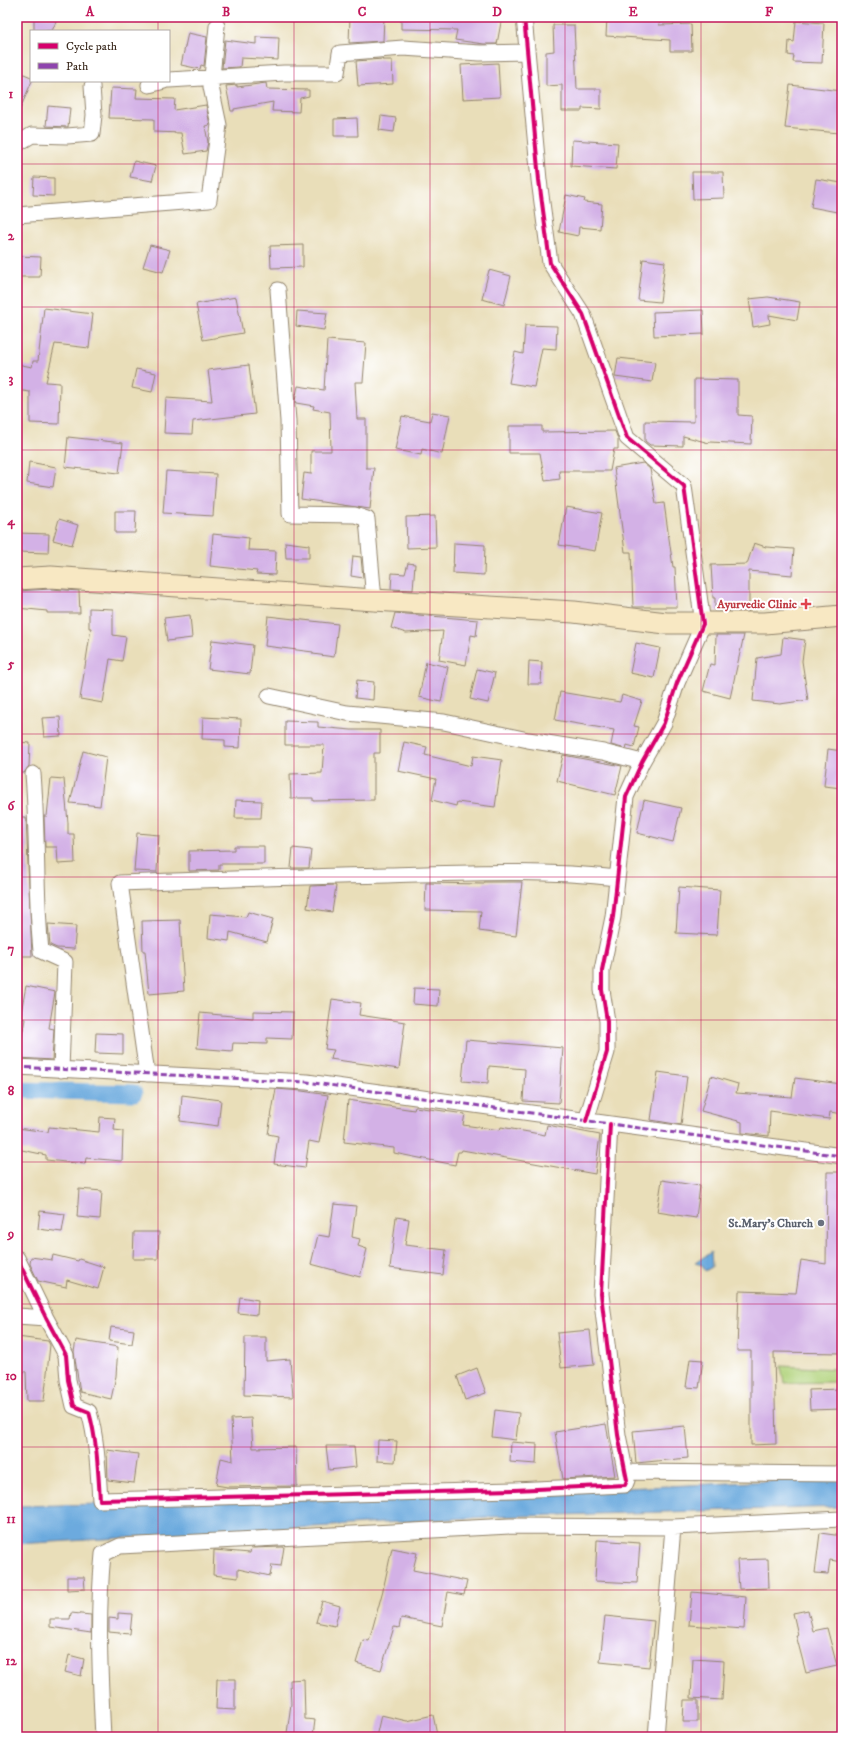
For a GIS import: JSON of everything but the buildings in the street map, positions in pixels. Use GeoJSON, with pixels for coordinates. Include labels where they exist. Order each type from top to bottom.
{"type":"FeatureCollection","features":[{"type":"Feature","properties":{"kind":"street"},"geometry":{"type":"LineString","coordinates":[[524,17],[539,180],[550,263],[583,314],[627,438],[684,486],[704,624],[677,683],[664,723],[642,762],[626,797],[613,917],[602,970],[602,990],[607,1021],[607,1052],[586,1121]]}},
{"type":"Feature","properties":{"kind":"street"},"geometry":{"type":"LineString","coordinates":[[17,215],[209,200],[219,125],[211,87],[217,26]]}},
{"type":"Feature","properties":{"kind":"street"},"geometry":{"type":"LineString","coordinates":[[170,80],[284,73],[337,73],[340,54],[403,48],[480,52],[527,52]]}},
{"type":"Feature","properties":{"kind":"street"},"geometry":{"type":"LineString","coordinates":[[149,84],[159,82]]}},
{"type":"Feature","properties":{"kind":"street"},"geometry":{"type":"LineString","coordinates":[[17,144],[32,135],[66,136],[92,134],[94,115],[92,86]]}},
{"type":"Feature","properties":{"kind":"street"},"geometry":{"type":"LineString","coordinates":[[278,290],[288,421],[290,514],[355,515],[367,519],[374,600]]}},
{"type":"Feature","properties":{"kind":"street"},"geometry":{"type":"LineString","coordinates":[[17,579],[51,578],[574,612],[666,623],[765,623],[842,616]]}},
{"type":"Feature","properties":{"kind":"street"},"geometry":{"type":"LineString","coordinates":[[269,696],[347,713],[444,722],[528,740],[604,752],[642,762]]}},
{"type":"Feature","properties":{"kind":"street"},"geometry":{"type":"LineString","coordinates":[[33,774],[36,818],[38,915],[41,951],[65,962],[61,1070]]}},
{"type":"Feature","properties":{"kind":"street"},"geometry":{"type":"LineString","coordinates":[[147,1074],[120,883],[208,879],[513,872],[586,875],[617,878]]}},
{"type":"Feature","properties":{"kind":"street"},"geometry":{"type":"LineString","coordinates":[[17,1067],[307,1082],[842,1156]]}},
{"type":"Feature","properties":{"kind":"street"},"geometry":{"type":"LineString","coordinates":[[17,1258],[66,1355],[68,1380],[74,1406],[89,1412],[93,1427],[98,1462],[100,1500],[625,1485],[627,1480],[626,1472],[618,1435],[601,1294],[610,1124]]}},
{"type":"Feature","properties":{"kind":"street"},"geometry":{"type":"LineString","coordinates":[[17,1316],[46,1318]]}},
{"type":"Feature","properties":{"kind":"street"},"geometry":{"type":"LineString","coordinates":[[626,1472],[842,1474]]}},
{"type":"Feature","properties":{"kind":"street"},"geometry":{"type":"LineString","coordinates":[[103,1737],[100,1683],[100,1582],[103,1554],[120,1546],[510,1526],[673,1527],[842,1520]]}},
{"type":"Feature","properties":{"kind":"street"},"geometry":{"type":"LineString","coordinates":[[656,1737],[673,1527]]}},
{"type":"Feature","properties":{"kind":"green space"},"geometry":{"type":"Polygon","coordinates":[[[781,1366],[836,1369],[835,1382],[784,1383],[781,1366]]]}},
{"type":"Feature","properties":{"kind":"water"},"geometry":{"type":"Polygon","coordinates":[[[711,1252],[712,1267],[705,1271],[702,1265],[695,1263],[711,1252]]]}},
{"type":"Feature","properties":{"kind":"water"},"geometry":{"type":"Polygon","coordinates":[[[842,1479],[842,1507],[488,1517],[17,1544],[17,1506],[480,1495],[842,1479]]]}},
{"type":"Feature","properties":{"kind":"waterway"},"geometry":{"type":"LineString","coordinates":[[17,1090],[134,1093]]}},
{"type":"Feature","properties":{"kind":"marked path"},"geometry":{"type":"LineString","coordinates":[[17,1067],[307,1082],[842,1156]]}},
{"type":"Feature","properties":{"kind":"cycle path"},"geometry":{"type":"LineString","coordinates":[[524,17],[539,180],[550,263],[583,314],[627,438],[684,486],[703,624],[677,683],[664,723],[642,762],[626,797],[613,917],[602,970],[602,990],[607,1021],[607,1052],[586,1121]]}},
{"type":"Feature","properties":{"kind":"cycle path"},"geometry":{"type":"LineString","coordinates":[[17,1258],[66,1355],[68,1380],[74,1406],[89,1412],[98,1466],[100,1500],[514,1490],[625,1485],[627,1480],[618,1435],[601,1294],[610,1124]]}},
{"type":"Feature","properties":{"kind":"place","name":"Ayurvedic Clinic"},"geometry":{"type":"Point","coordinates":[806,604]}},
{"type":"Feature","properties":{"kind":"place","name":"St.Mary's Church"},"geometry":{"type":"Point","coordinates":[821,1223]}}]}
